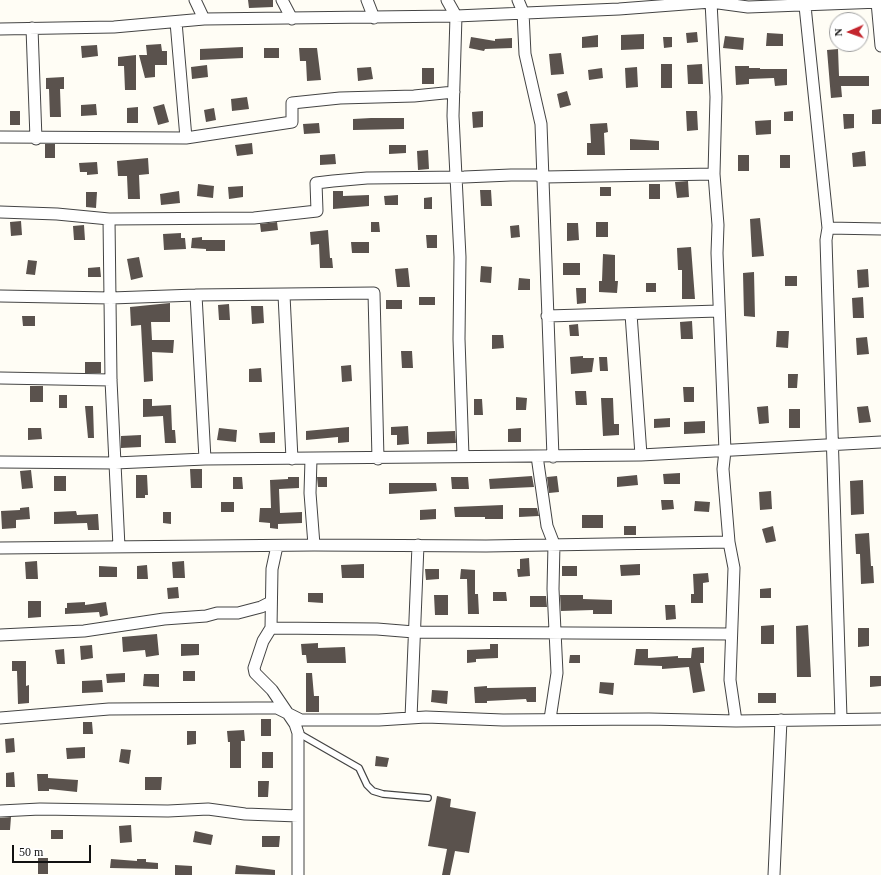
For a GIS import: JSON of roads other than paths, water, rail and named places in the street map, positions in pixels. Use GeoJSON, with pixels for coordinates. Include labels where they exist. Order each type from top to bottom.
{"type":"FeatureCollection","features":[{"type":"Feature","properties":{"kind":"street"},"geometry":{"type":"LineString","coordinates":[[194,0],[204,19]]}},
{"type":"Feature","properties":{"kind":"street"},"geometry":{"type":"LineString","coordinates":[[282,0],[292,19]]}},
{"type":"Feature","properties":{"kind":"street"},"geometry":{"type":"LineString","coordinates":[[367,0],[374,18]]}},
{"type":"Feature","properties":{"kind":"street"},"geometry":{"type":"LineString","coordinates":[[447,0],[456,16],[452,116],[460,257],[459,339],[463,456]]}},
{"type":"Feature","properties":{"kind":"street"},"geometry":{"type":"LineString","coordinates":[[518,0],[522,12],[525,54],[541,124],[553,457]]}},
{"type":"Feature","properties":{"kind":"street"},"geometry":{"type":"LineString","coordinates":[[0,29],[114,27],[204,19],[456,16],[522,12],[589,5],[718,2],[748,7],[805,6],[864,1],[879,2],[881,46]]}},
{"type":"Feature","properties":{"kind":"street"},"geometry":{"type":"LineString","coordinates":[[718,2],[714,174],[718,225],[719,311],[725,451],[723,469],[729,542],[734,568],[730,680],[736,721]]}},
{"type":"Feature","properties":{"kind":"street"},"geometry":{"type":"LineString","coordinates":[[805,6],[828,228],[826,240],[841,718]]}},
{"type":"Feature","properties":{"kind":"street"},"geometry":{"type":"LineString","coordinates":[[176,22],[186,138]]}},
{"type":"Feature","properties":{"kind":"street"},"geometry":{"type":"LineString","coordinates":[[32,28],[36,138]]}},
{"type":"Feature","properties":{"kind":"street"},"geometry":{"type":"LineString","coordinates":[[0,137],[186,138],[292,122],[292,103],[340,98],[414,96],[454,92]]}},
{"type":"Feature","properties":{"kind":"street"},"geometry":{"type":"LineString","coordinates":[[0,212],[57,214],[109,219],[254,218],[317,211],[316,183],[367,178],[517,175],[544,177],[627,174],[714,174]]}},
{"type":"Feature","properties":{"kind":"street"},"geometry":{"type":"LineString","coordinates":[[109,219],[111,380],[119,547]]}},
{"type":"Feature","properties":{"kind":"street"},"geometry":{"type":"LineString","coordinates":[[828,228],[881,229]]}},
{"type":"Feature","properties":{"kind":"street"},"geometry":{"type":"LineString","coordinates":[[0,296],[111,298],[196,295],[374,293],[378,459]]}},
{"type":"Feature","properties":{"kind":"street"},"geometry":{"type":"LineString","coordinates":[[196,295],[205,459]]}},
{"type":"Feature","properties":{"kind":"street"},"geometry":{"type":"LineString","coordinates":[[284,295],[292,459]]}},
{"type":"Feature","properties":{"kind":"street"},"geometry":{"type":"LineString","coordinates":[[547,316],[719,311]]}},
{"type":"Feature","properties":{"kind":"street"},"geometry":{"type":"LineString","coordinates":[[631,314],[640,455]]}},
{"type":"Feature","properties":{"kind":"street"},"geometry":{"type":"LineString","coordinates":[[0,378],[111,380]]}},
{"type":"Feature","properties":{"kind":"street"},"geometry":{"type":"LineString","coordinates":[[0,462],[115,462],[205,459],[378,459],[463,456],[553,457],[640,455],[881,442]]}},
{"type":"Feature","properties":{"kind":"street"},"geometry":{"type":"LineString","coordinates":[[537,456],[547,526],[554,544],[553,589],[557,673],[550,719]]}},
{"type":"Feature","properties":{"kind":"street"},"geometry":{"type":"LineString","coordinates":[[311,459],[310,493],[314,544]]}},
{"type":"Feature","properties":{"kind":"street"},"geometry":{"type":"LineString","coordinates":[[0,548],[277,546],[314,544],[418,545],[729,542]]}},
{"type":"Feature","properties":{"kind":"street"},"geometry":{"type":"LineString","coordinates":[[411,718],[418,545]]}},
{"type":"Feature","properties":{"kind":"street"},"geometry":{"type":"LineString","coordinates":[[277,546],[272,569],[271,628],[263,641],[254,668],[255,674],[272,690],[298,733],[298,875]]}},
{"type":"Feature","properties":{"kind":"street"},"geometry":{"type":"LineString","coordinates":[[0,635],[84,631],[164,619],[206,616],[217,613],[238,613],[261,607],[271,602]]}},
{"type":"Feature","properties":{"kind":"street"},"geometry":{"type":"LineString","coordinates":[[271,628],[377,629],[414,632],[731,634]]}},
{"type":"Feature","properties":{"kind":"street"},"geometry":{"type":"LineString","coordinates":[[0,718],[109,709],[277,708],[301,720],[379,720],[411,718],[816,721],[841,718],[881,719]]}},
{"type":"Feature","properties":{"kind":"street"},"geometry":{"type":"LineString","coordinates":[[774,875],[781,720]]}},
{"type":"Feature","properties":{"kind":"street"},"geometry":{"type":"LineString","coordinates":[[0,811],[40,809],[168,811],[208,809],[245,814],[298,816]]}},
{"type":"Feature","properties":{"kind":"lane"},"geometry":{"type":"LineString","coordinates":[[298,733],[359,768],[367,785],[373,791],[383,794],[428,798]]}}]}
